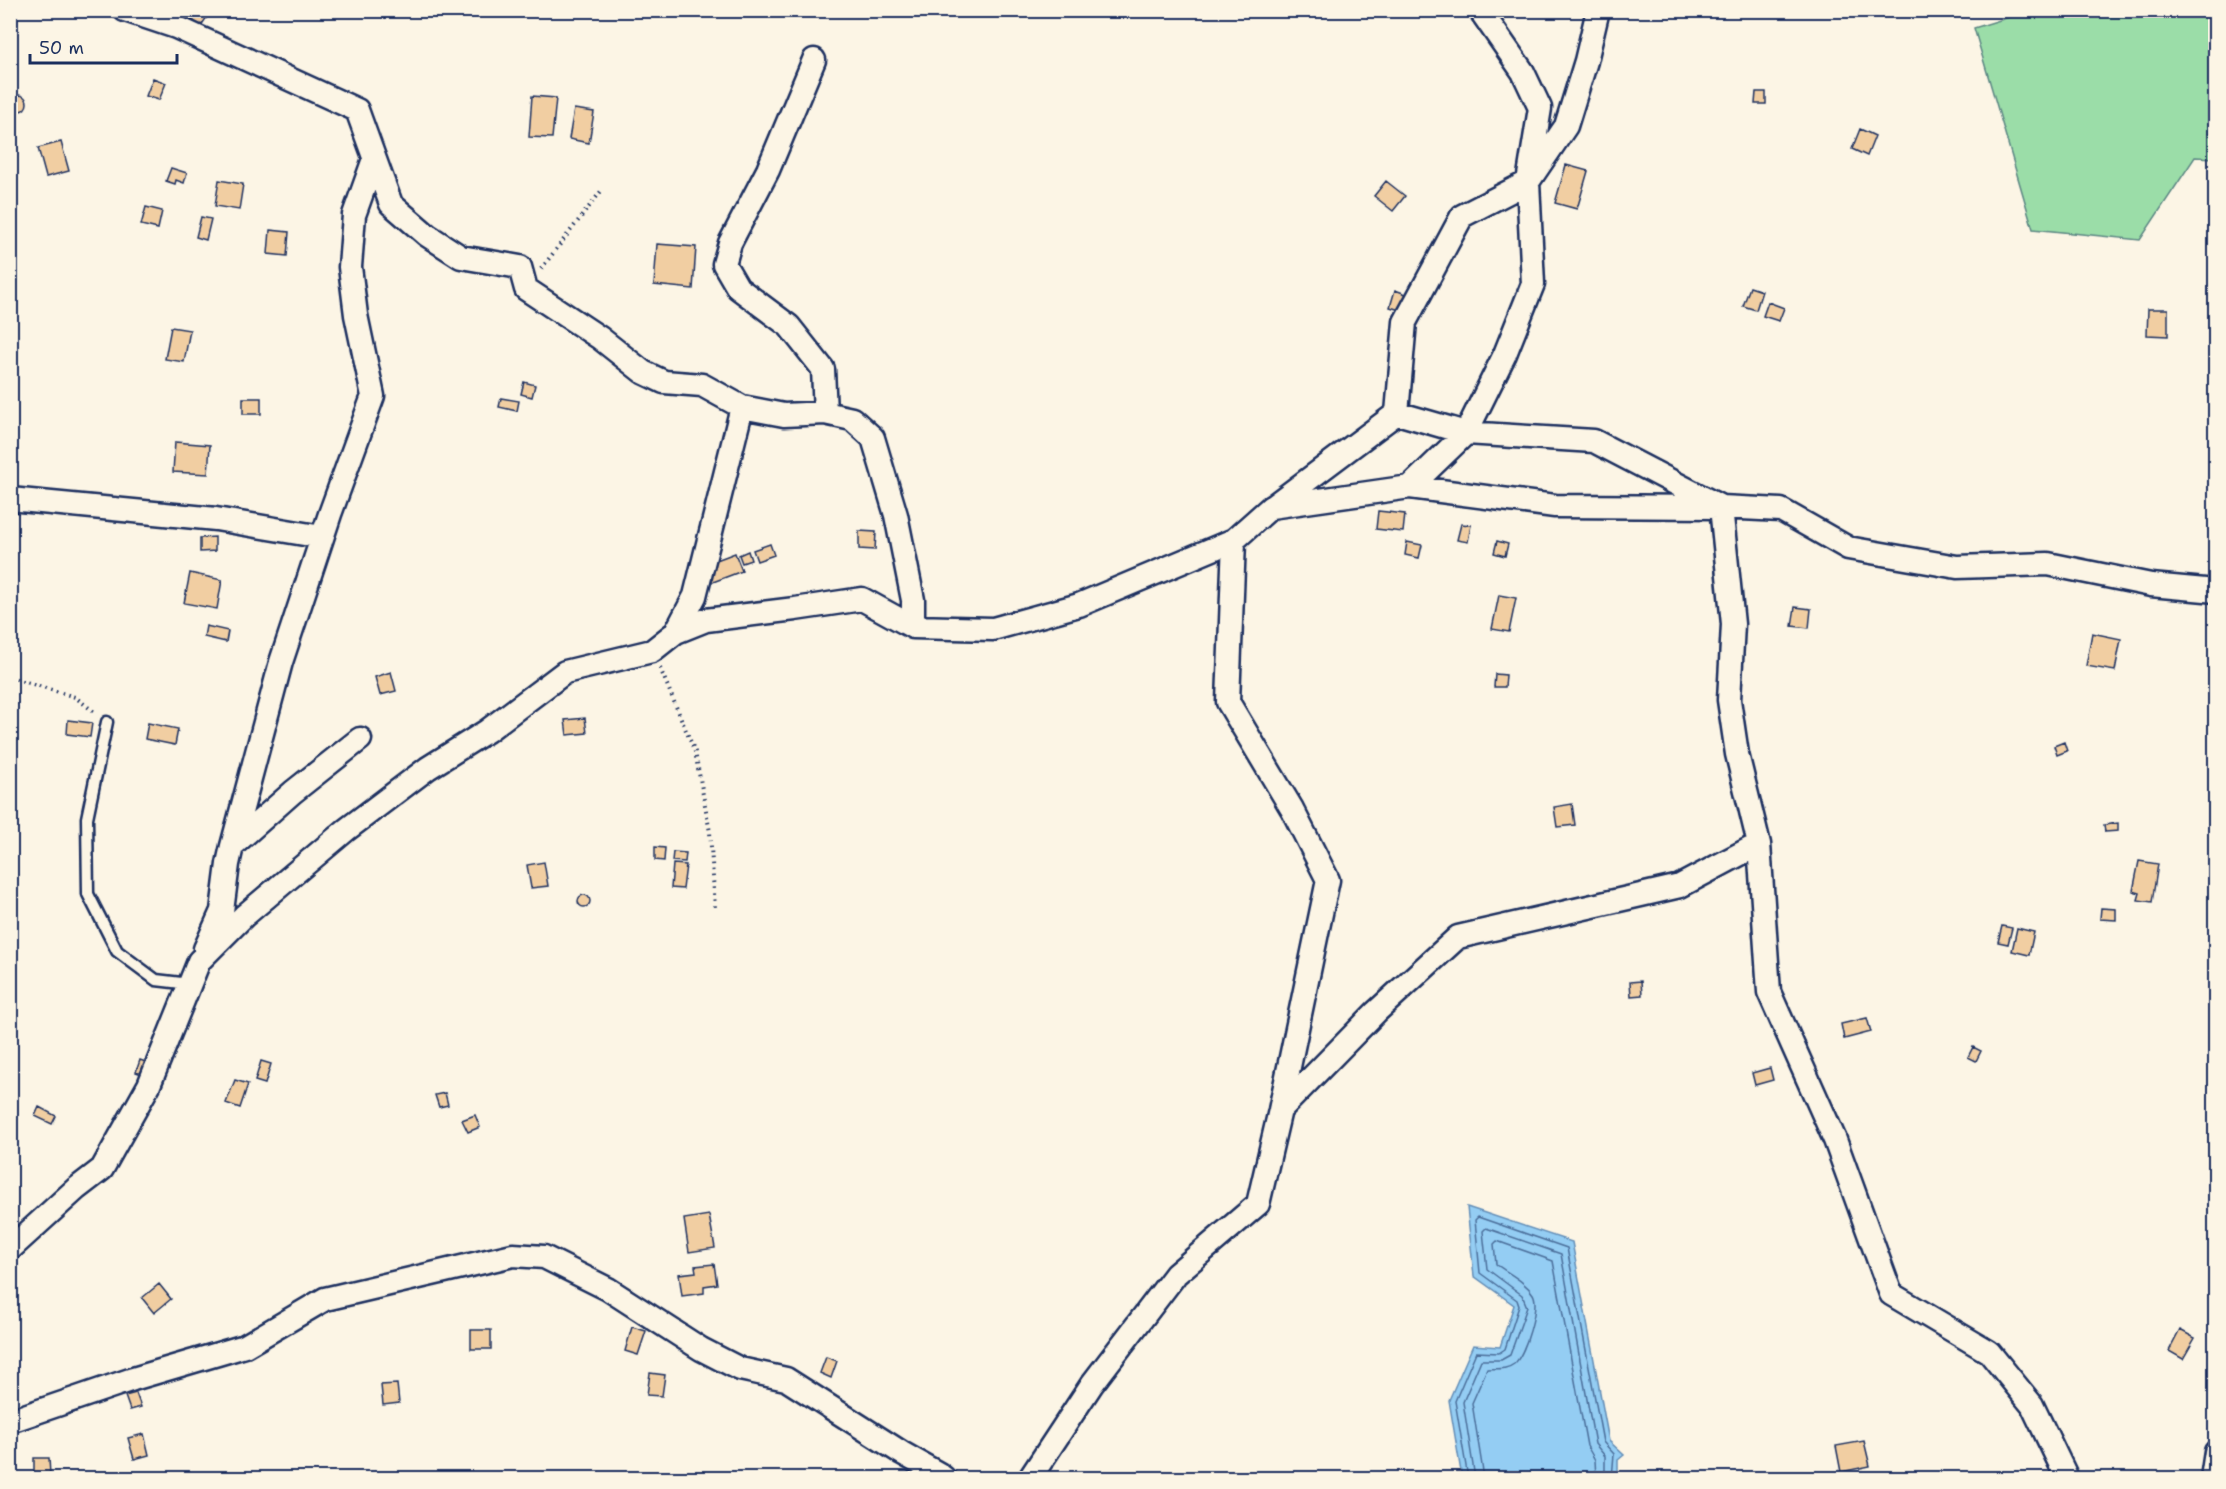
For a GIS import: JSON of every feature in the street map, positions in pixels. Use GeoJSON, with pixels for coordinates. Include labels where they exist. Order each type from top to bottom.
{"type":"FeatureCollection","features":[{"type":"Feature","properties":{"kind":"street"},"geometry":{"type":"LineString","coordinates":[[125,10],[176,27],[357,110],[391,204],[427,235],[461,256],[520,267],[526,289],[600,338],[643,372],[664,382],[702,385],[742,407],[784,416],[825,412],[852,419],[873,438],[896,515],[913,600],[912,627]]}},
{"type":"Feature","properties":{"kind":"street"},"geometry":{"type":"LineString","coordinates":[[1410,487],[1466,433],[1505,354],[1533,284],[1528,182],[1540,108],[1522,72],[1480,10]]}},
{"type":"Feature","properties":{"kind":"street"},"geometry":{"type":"LineString","coordinates":[[199,961],[244,916],[346,830],[428,768],[487,731],[565,672],[652,651],[676,632],[706,620],[862,599],[912,627],[993,629],[1079,605],[1234,540],[1271,507],[1397,413],[1405,322],[1462,216],[1528,182],[1566,126],[1586,61],[1598,10]]}},
{"type":"Feature","properties":{"kind":"street"},"geometry":{"type":"LineString","coordinates":[[814,60],[768,170],[730,243],[724,264],[738,288],[789,326],[823,369],[825,412]]}},
{"type":"Feature","properties":{"kind":"street"},"geometry":{"type":"LineString","coordinates":[[10,1249],[76,1189],[102,1169],[149,1085],[199,961],[222,911],[232,846],[280,662],[373,396],[356,315],[350,267],[354,215],[375,159]]}},
{"type":"Feature","properties":{"kind":"street"},"geometry":{"type":"LineString","coordinates":[[676,632],[695,596],[742,407]]}},
{"type":"Feature","properties":{"kind":"street"},"geometry":{"type":"LineString","coordinates":[[1397,413],[1466,433],[1594,441],[1720,507]]}},
{"type":"Feature","properties":{"kind":"street"},"geometry":{"type":"LineString","coordinates":[[1271,507],[1410,487],[1555,506],[1720,507],[1781,510],[1848,548],[1958,567],[2048,564],[2151,585],[2216,591]]}},
{"type":"Feature","properties":{"kind":"street"},"geometry":{"type":"LineString","coordinates":[[10,499],[216,519],[322,537]]}},
{"type":"Feature","properties":{"kind":"street"},"geometry":{"type":"LineString","coordinates":[[1720,507],[1733,624],[1729,700],[1737,753],[1759,844],[1769,992],[1835,1140],[1890,1294],[1989,1352],[2032,1405],[2067,1479]]}},
{"type":"Feature","properties":{"kind":"street"},"geometry":{"type":"LineString","coordinates":[[1030,1479],[1092,1384],[1176,1274],[1258,1204],[1280,1110],[1328,880],[1292,809],[1228,702],[1234,540]]}},
{"type":"Feature","properties":{"kind":"street"},"geometry":{"type":"LineString","coordinates":[[232,846],[293,792],[360,739]]}},
{"type":"Feature","properties":{"kind":"street"},"geometry":{"type":"LineString","coordinates":[[1280,1110],[1376,1012],[1458,938],[1680,886],[1759,844]]}},
{"type":"Feature","properties":{"kind":"street"},"geometry":{"type":"LineString","coordinates":[[10,1421],[134,1379],[245,1346],[325,1299],[513,1255],[544,1257],[608,1289],[701,1349],[740,1369],[786,1379],[944,1479]]}},
{"type":"Feature","properties":{"kind":"street"},"geometry":{"type":"LineString","coordinates":[[2212,1479],[2216,1452]]}},
{"type":"Feature","properties":{"kind":"lane"},"geometry":{"type":"LineString","coordinates":[[107,722],[87,818],[88,894],[117,951],[156,980],[190,984]]}},
{"type":"Feature","properties":{"kind":"path"},"geometry":{"type":"LineString","coordinates":[[526,289],[602,190]]}},
{"type":"Feature","properties":{"kind":"path"},"geometry":{"type":"LineString","coordinates":[[652,651],[695,752],[710,832],[715,908]]}},
{"type":"Feature","properties":{"kind":"path"},"geometry":{"type":"LineString","coordinates":[[10,677],[75,697],[107,722]]}},
{"type":"Feature","properties":{"kind":"green space"},"geometry":{"type":"Polygon","coordinates":[[[2212,10],[2215,12],[2215,158],[2195,157],[2140,240],[2033,229],[1974,28],[2029,11],[2212,10]]]}},
{"type":"Feature","properties":{"kind":"water"},"geometry":{"type":"Polygon","coordinates":[[[1467,1207],[1572,1242],[1609,1441],[1624,1455],[1618,1460],[1618,1478],[1462,1478],[1449,1400],[1473,1345],[1500,1347],[1514,1305],[1474,1276],[1467,1207]]]}},
{"type":"Feature","properties":{"kind":"building"},"geometry":{"type":"Polygon","coordinates":[[[195,10],[204,10],[209,14],[201,26],[190,18],[195,10]]]}},
{"type":"Feature","properties":{"kind":"building"},"geometry":{"type":"Polygon","coordinates":[[[153,78],[166,83],[159,100],[146,96],[153,78]]]}},
{"type":"Feature","properties":{"kind":"building"},"geometry":{"type":"Polygon","coordinates":[[[1756,92],[1766,92],[1766,104],[1755,104],[1756,92]]]}},
{"type":"Feature","properties":{"kind":"building"},"geometry":{"type":"Polygon","coordinates":[[[19,95],[25,97],[27,103],[25,109],[19,111],[13,109],[11,103],[13,97],[19,95]]]}},
{"type":"Feature","properties":{"kind":"building"},"geometry":{"type":"Polygon","coordinates":[[[532,96],[556,98],[552,138],[529,137],[532,96]]]}},
{"type":"Feature","properties":{"kind":"building"},"geometry":{"type":"Polygon","coordinates":[[[574,109],[594,112],[589,143],[569,139],[574,109]]]}},
{"type":"Feature","properties":{"kind":"building"},"geometry":{"type":"Polygon","coordinates":[[[2210,121],[2216,121],[2216,139],[2212,139],[2210,121]]]}},
{"type":"Feature","properties":{"kind":"building"},"geometry":{"type":"Polygon","coordinates":[[[1860,129],[1875,136],[1867,156],[1852,149],[1860,129]]]}},
{"type":"Feature","properties":{"kind":"building"},"geometry":{"type":"Polygon","coordinates":[[[61,142],[69,171],[46,177],[38,148],[61,142]]]}},
{"type":"Feature","properties":{"kind":"building"},"geometry":{"type":"Polygon","coordinates":[[[1566,165],[1588,171],[1577,209],[1555,203],[1566,165]]]}},
{"type":"Feature","properties":{"kind":"building"},"geometry":{"type":"Polygon","coordinates":[[[171,168],[187,173],[184,183],[176,180],[175,184],[166,181],[171,168]]]}},
{"type":"Feature","properties":{"kind":"building"},"geometry":{"type":"Polygon","coordinates":[[[219,180],[243,184],[239,210],[215,206],[219,180]]]}},
{"type":"Feature","properties":{"kind":"building"},"geometry":{"type":"Polygon","coordinates":[[[1386,181],[1405,196],[1393,211],[1374,196],[1386,181]]]}},
{"type":"Feature","properties":{"kind":"building"},"geometry":{"type":"Polygon","coordinates":[[[146,207],[162,211],[158,229],[141,225],[146,207]]]}},
{"type":"Feature","properties":{"kind":"building"},"geometry":{"type":"Polygon","coordinates":[[[201,217],[211,219],[206,240],[196,237],[201,217]]]}},
{"type":"Feature","properties":{"kind":"building"},"geometry":{"type":"Polygon","coordinates":[[[270,230],[289,232],[287,256],[268,254],[270,230]]]}},
{"type":"Feature","properties":{"kind":"building"},"geometry":{"type":"Polygon","coordinates":[[[657,244],[696,247],[693,289],[654,285],[657,244]]]}},
{"type":"Feature","properties":{"kind":"building"},"geometry":{"type":"Polygon","coordinates":[[[1750,287],[1762,291],[1756,310],[1743,306],[1750,287]]]}},
{"type":"Feature","properties":{"kind":"building"},"geometry":{"type":"Polygon","coordinates":[[[1395,290],[1406,294],[1400,310],[1390,307],[1395,290]]]}},
{"type":"Feature","properties":{"kind":"building"},"geometry":{"type":"Polygon","coordinates":[[[1768,302],[1784,308],[1779,321],[1763,316],[1768,302]]]}},
{"type":"Feature","properties":{"kind":"building"},"geometry":{"type":"Polygon","coordinates":[[[2148,309],[2168,309],[2168,336],[2147,335],[2148,309]]]}},
{"type":"Feature","properties":{"kind":"building"},"geometry":{"type":"Polygon","coordinates":[[[171,327],[190,330],[184,362],[165,359],[171,327]]]}},
{"type":"Feature","properties":{"kind":"building"},"geometry":{"type":"Polygon","coordinates":[[[524,382],[535,385],[532,397],[521,394],[524,382]]]}},
{"type":"Feature","properties":{"kind":"building"},"geometry":{"type":"Polygon","coordinates":[[[243,398],[261,398],[261,414],[243,414],[243,398]]]}},
{"type":"Feature","properties":{"kind":"building"},"geometry":{"type":"Polygon","coordinates":[[[501,398],[519,401],[517,411],[499,407],[501,398]]]}},
{"type":"Feature","properties":{"kind":"building"},"geometry":{"type":"Polygon","coordinates":[[[175,442],[210,445],[208,474],[173,472],[175,442]]]}},
{"type":"Feature","properties":{"kind":"building"},"geometry":{"type":"Polygon","coordinates":[[[1378,511],[1405,514],[1403,532],[1376,529],[1378,511]]]}},
{"type":"Feature","properties":{"kind":"building"},"geometry":{"type":"Polygon","coordinates":[[[1461,524],[1471,525],[1468,542],[1457,540],[1461,524]]]}},
{"type":"Feature","properties":{"kind":"building"},"geometry":{"type":"Polygon","coordinates":[[[859,531],[876,532],[875,550],[859,549],[859,531]]]}},
{"type":"Feature","properties":{"kind":"building"},"geometry":{"type":"Polygon","coordinates":[[[215,537],[215,551],[200,552],[200,538],[215,537]]]}},
{"type":"Feature","properties":{"kind":"building"},"geometry":{"type":"Polygon","coordinates":[[[1497,541],[1508,544],[1505,556],[1494,553],[1497,541]]]}},
{"type":"Feature","properties":{"kind":"building"},"geometry":{"type":"Polygon","coordinates":[[[1407,542],[1422,545],[1419,558],[1405,555],[1407,542]]]}},
{"type":"Feature","properties":{"kind":"building"},"geometry":{"type":"Polygon","coordinates":[[[770,544],[774,555],[757,561],[753,550],[770,544]]]}},
{"type":"Feature","properties":{"kind":"building"},"geometry":{"type":"Polygon","coordinates":[[[748,551],[751,560],[742,563],[739,555],[748,551]]]}},
{"type":"Feature","properties":{"kind":"building"},"geometry":{"type":"Polygon","coordinates":[[[735,553],[742,571],[713,582],[706,564],[735,553]]]}},
{"type":"Feature","properties":{"kind":"building"},"geometry":{"type":"Polygon","coordinates":[[[190,573],[222,580],[217,609],[184,603],[190,573]]]}},
{"type":"Feature","properties":{"kind":"building"},"geometry":{"type":"Polygon","coordinates":[[[1499,595],[1516,598],[1509,632],[1492,629],[1499,595]]]}},
{"type":"Feature","properties":{"kind":"building"},"geometry":{"type":"Polygon","coordinates":[[[1795,607],[1811,609],[1809,628],[1792,626],[1795,607]]]}},
{"type":"Feature","properties":{"kind":"building"},"geometry":{"type":"Polygon","coordinates":[[[206,626],[228,631],[226,642],[204,637],[206,626]]]}},
{"type":"Feature","properties":{"kind":"building"},"geometry":{"type":"Polygon","coordinates":[[[2092,633],[2121,639],[2115,671],[2086,666],[2092,633]]]}},
{"type":"Feature","properties":{"kind":"building"},"geometry":{"type":"Polygon","coordinates":[[[391,672],[396,691],[380,695],[375,677],[391,672]]]}},
{"type":"Feature","properties":{"kind":"building"},"geometry":{"type":"Polygon","coordinates":[[[1495,674],[1506,675],[1505,687],[1494,687],[1495,674]]]}},
{"type":"Feature","properties":{"kind":"building"},"geometry":{"type":"Polygon","coordinates":[[[585,718],[587,733],[567,735],[565,720],[585,718]]]}},
{"type":"Feature","properties":{"kind":"building"},"geometry":{"type":"Polygon","coordinates":[[[68,720],[92,723],[90,737],[67,734],[68,720]]]}},
{"type":"Feature","properties":{"kind":"building"},"geometry":{"type":"Polygon","coordinates":[[[148,723],[178,729],[175,745],[145,739],[148,723]]]}},
{"type":"Feature","properties":{"kind":"building"},"geometry":{"type":"Polygon","coordinates":[[[2064,742],[2067,751],[2057,755],[2054,746],[2064,742]]]}},
{"type":"Feature","properties":{"kind":"building"},"geometry":{"type":"Polygon","coordinates":[[[1572,804],[1575,825],[1557,827],[1554,807],[1572,804]]]}},
{"type":"Feature","properties":{"kind":"building"},"geometry":{"type":"Polygon","coordinates":[[[2118,823],[2118,831],[2105,832],[2104,825],[2118,823]]]}},
{"type":"Feature","properties":{"kind":"building"},"geometry":{"type":"Polygon","coordinates":[[[655,847],[665,848],[664,861],[655,860],[655,847]]]}},
{"type":"Feature","properties":{"kind":"building"},"geometry":{"type":"Polygon","coordinates":[[[673,852],[686,853],[685,862],[672,861],[673,852]]]}},
{"type":"Feature","properties":{"kind":"building"},"geometry":{"type":"Polygon","coordinates":[[[2139,861],[2158,864],[2152,902],[2138,900],[2140,893],[2133,891],[2139,861]]]}},
{"type":"Feature","properties":{"kind":"building"},"geometry":{"type":"Polygon","coordinates":[[[544,862],[548,886],[531,888],[527,865],[544,862]]]}},
{"type":"Feature","properties":{"kind":"building"},"geometry":{"type":"Polygon","coordinates":[[[673,864],[686,865],[683,889],[671,888],[673,864]]]}},
{"type":"Feature","properties":{"kind":"building"},"geometry":{"type":"Polygon","coordinates":[[[586,895],[589,896],[589,906],[582,907],[579,906],[578,899],[579,896],[586,895]]]}},
{"type":"Feature","properties":{"kind":"building"},"geometry":{"type":"Polygon","coordinates":[[[2101,908],[2116,909],[2116,920],[2100,919],[2101,908]]]}},
{"type":"Feature","properties":{"kind":"building"},"geometry":{"type":"Polygon","coordinates":[[[2002,926],[2012,928],[2008,944],[1998,942],[2002,926]]]}},
{"type":"Feature","properties":{"kind":"building"},"geometry":{"type":"Polygon","coordinates":[[[2017,928],[2034,932],[2029,955],[2012,951],[2017,928]]]}},
{"type":"Feature","properties":{"kind":"building"},"geometry":{"type":"Polygon","coordinates":[[[1641,981],[1642,995],[1631,996],[1630,982],[1641,981]]]}},
{"type":"Feature","properties":{"kind":"building"},"geometry":{"type":"Polygon","coordinates":[[[1867,1018],[1871,1032],[1844,1039],[1841,1024],[1867,1018]]]}},
{"type":"Feature","properties":{"kind":"building"},"geometry":{"type":"Polygon","coordinates":[[[1973,1047],[1981,1051],[1976,1061],[1968,1057],[1973,1047]]]}},
{"type":"Feature","properties":{"kind":"building"},"geometry":{"type":"Polygon","coordinates":[[[140,1060],[154,1065],[150,1077],[136,1072],[140,1060]]]}},
{"type":"Feature","properties":{"kind":"building"},"geometry":{"type":"Polygon","coordinates":[[[261,1061],[271,1064],[265,1084],[255,1081],[261,1061]]]}},
{"type":"Feature","properties":{"kind":"building"},"geometry":{"type":"Polygon","coordinates":[[[1770,1068],[1773,1080],[1755,1085],[1752,1073],[1770,1068]]]}},
{"type":"Feature","properties":{"kind":"building"},"geometry":{"type":"Polygon","coordinates":[[[235,1080],[248,1084],[240,1108],[226,1103],[235,1080]]]}},
{"type":"Feature","properties":{"kind":"building"},"geometry":{"type":"Polygon","coordinates":[[[445,1093],[448,1105],[439,1107],[435,1095],[445,1093]]]}},
{"type":"Feature","properties":{"kind":"building"},"geometry":{"type":"Polygon","coordinates":[[[39,1107],[56,1116],[52,1124],[35,1116],[39,1107]]]}},
{"type":"Feature","properties":{"kind":"building"},"geometry":{"type":"Polygon","coordinates":[[[475,1115],[480,1127],[468,1132],[462,1120],[475,1115]]]}},
{"type":"Feature","properties":{"kind":"building"},"geometry":{"type":"Polygon","coordinates":[[[709,1215],[715,1248],[689,1252],[684,1219],[709,1215]]]}},
{"type":"Feature","properties":{"kind":"building"},"geometry":{"type":"Polygon","coordinates":[[[714,1264],[717,1284],[704,1286],[704,1293],[682,1296],[679,1274],[696,1272],[695,1266],[714,1264]]]}},
{"type":"Feature","properties":{"kind":"building"},"geometry":{"type":"Polygon","coordinates":[[[159,1284],[171,1299],[154,1313],[142,1298],[159,1284]]]}},
{"type":"Feature","properties":{"kind":"building"},"geometry":{"type":"Polygon","coordinates":[[[632,1327],[646,1331],[638,1355],[625,1351],[632,1327]]]}},
{"type":"Feature","properties":{"kind":"building"},"geometry":{"type":"Polygon","coordinates":[[[471,1330],[491,1330],[491,1349],[471,1349],[471,1330]]]}},
{"type":"Feature","properties":{"kind":"building"},"geometry":{"type":"Polygon","coordinates":[[[2180,1330],[2195,1338],[2183,1359],[2169,1351],[2180,1330]]]}},
{"type":"Feature","properties":{"kind":"building"},"geometry":{"type":"Polygon","coordinates":[[[826,1357],[837,1361],[831,1378],[820,1373],[826,1357]]]}},
{"type":"Feature","properties":{"kind":"building"},"geometry":{"type":"Polygon","coordinates":[[[650,1373],[665,1375],[662,1396],[647,1395],[650,1373]]]}},
{"type":"Feature","properties":{"kind":"building"},"geometry":{"type":"Polygon","coordinates":[[[397,1384],[399,1403],[383,1405],[381,1385],[397,1384]]]}},
{"type":"Feature","properties":{"kind":"building"},"geometry":{"type":"Polygon","coordinates":[[[136,1393],[141,1407],[130,1410],[125,1396],[136,1393]]]}},
{"type":"Feature","properties":{"kind":"building"},"geometry":{"type":"Polygon","coordinates":[[[144,1434],[149,1455],[134,1459],[128,1438],[144,1434]]]}},
{"type":"Feature","properties":{"kind":"building"},"geometry":{"type":"Polygon","coordinates":[[[1864,1441],[1870,1466],[1841,1472],[1836,1446],[1864,1441]]]}},
{"type":"Feature","properties":{"kind":"building"},"geometry":{"type":"Polygon","coordinates":[[[34,1458],[49,1458],[50,1475],[34,1475],[34,1458]]]}}]}
